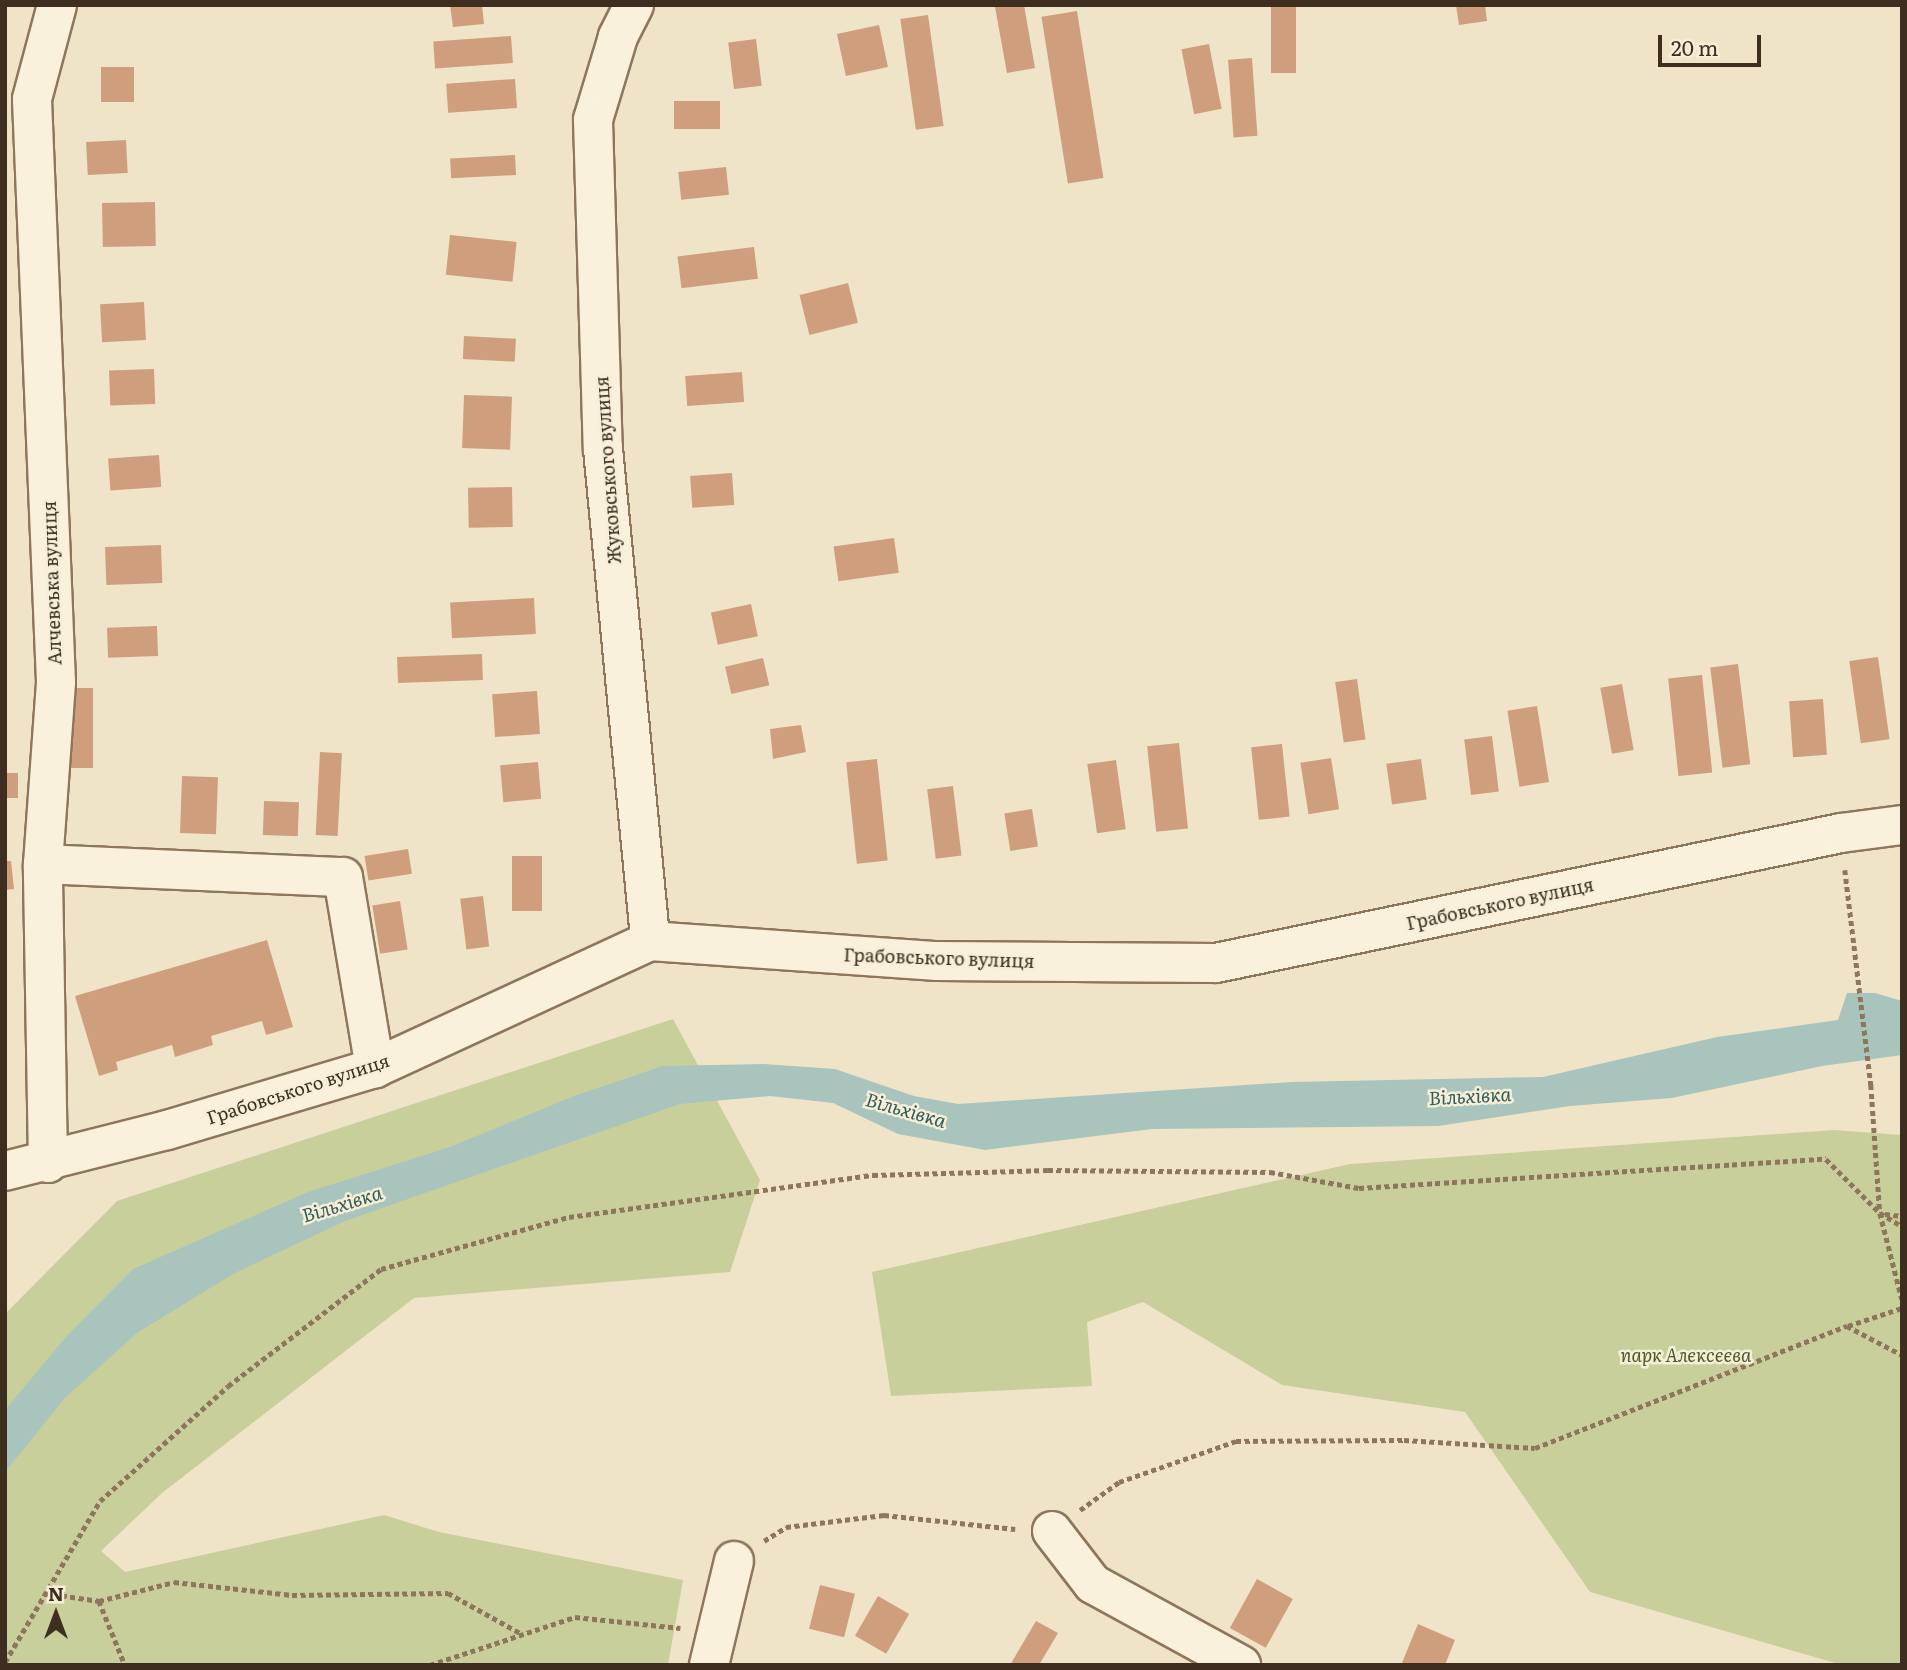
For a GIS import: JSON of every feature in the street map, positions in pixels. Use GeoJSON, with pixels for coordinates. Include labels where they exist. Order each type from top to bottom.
{"type":"FeatureCollection","features":[{"type":"Feature","properties":{"kind":"street","name":"Алчевська вулиця"},"geometry":{"type":"LineString","coordinates":[[48,1163],[43,864],[56,682],[33,99],[57,5]]}},
{"type":"Feature","properties":{"kind":"street","name":"Жуковського вулиця"},"geometry":{"type":"LineString","coordinates":[[634,5],[618,37],[593,120],[603,449],[650,941]]}},
{"type":"Feature","properties":{"kind":"street","name":"Грабовського вулиця"},"geometry":{"type":"LineString","coordinates":[[5,1171],[48,1163],[375,1068],[650,941],[937,961],[1216,963],[1841,833],[1902,825]]}},
{"type":"Feature","properties":{"kind":"street"},"geometry":{"type":"LineString","coordinates":[[43,864],[343,877],[375,1068]]}},
{"type":"Feature","properties":{"kind":"street"},"geometry":{"type":"LineString","coordinates":[[1052,1531],[1093,1584],[1241,1665]]}},
{"type":"Feature","properties":{"kind":"street"},"geometry":{"type":"LineString","coordinates":[[709,1665],[730,1577]]}},
{"type":"Feature","properties":{"kind":"path"},"geometry":{"type":"LineString","coordinates":[[1841,833],[1871,1085],[1880,1213],[1902,1299]]}},
{"type":"Feature","properties":{"kind":"path"},"geometry":{"type":"LineString","coordinates":[[5,1662],[100,1501],[228,1386],[381,1269],[569,1217],[873,1175],[1048,1170],[1270,1172],[1359,1188],[1826,1159],[1880,1213],[1902,1226]]}},
{"type":"Feature","properties":{"kind":"path"},"geometry":{"type":"LineString","coordinates":[[1880,1213],[1902,1216]]}},
{"type":"Feature","properties":{"kind":"path"},"geometry":{"type":"LineString","coordinates":[[430,1665],[575,1617],[686,1629],[730,1577],[786,1527],[884,1514],[959,1525],[1052,1531],[1119,1482],[1236,1441],[1404,1440],[1535,1448],[1847,1326],[1902,1308]]}},
{"type":"Feature","properties":{"kind":"path"},"geometry":{"type":"LineString","coordinates":[[1847,1326],[1902,1355]]}},
{"type":"Feature","properties":{"kind":"path"},"geometry":{"type":"LineString","coordinates":[[45,1593],[99,1601],[174,1582],[292,1595],[448,1593],[522,1634]]}},
{"type":"Feature","properties":{"kind":"path"},"geometry":{"type":"LineString","coordinates":[[99,1601],[125,1665]]}},
{"type":"Feature","properties":{"kind":"green space"},"geometry":{"type":"Polygon","coordinates":[[[673,1019],[760,1180],[730,1272],[414,1298],[162,1493],[101,1551],[125,1572],[384,1515],[439,1532],[683,1580],[668,1665],[5,1665],[5,1314],[117,1201],[673,1019]]]}},
{"type":"Feature","properties":{"kind":"green space","name":"парк Алєксєєва"},"geometry":{"type":"Polygon","coordinates":[[[1834,1130],[1902,1135],[1902,1665],[1842,1665],[1590,1592],[1465,1412],[1282,1385],[1143,1302],[1087,1322],[1092,1386],[891,1396],[872,1272],[1350,1164],[1834,1130]]]}},
{"type":"Feature","properties":{"kind":"water","name":"Вільхівка"},"geometry":{"type":"Polygon","coordinates":[[[1847,993],[1875,993],[1902,1001],[1902,1055],[1822,1066],[1672,1098],[1570,1106],[1438,1126],[1152,1129],[985,1150],[898,1134],[833,1103],[770,1096],[680,1104],[345,1221],[233,1274],[137,1333],[65,1398],[5,1472],[5,1410],[65,1338],[133,1269],[308,1192],[450,1147],[574,1096],[663,1066],[764,1064],[835,1069],[914,1096],[958,1104],[1292,1082],[1543,1077],[1717,1037],[1838,1020],[1847,993]]]}},
{"type":"Feature","properties":{"kind":"building"},"geometry":{"type":"Polygon","coordinates":[[[450,5],[482,5],[484,24],[453,27],[450,5]]]}},
{"type":"Feature","properties":{"kind":"building"},"geometry":{"type":"Polygon","coordinates":[[[1024,5],[1035,68],[1007,73],[995,7],[1024,5]]]}},
{"type":"Feature","properties":{"kind":"building"},"geometry":{"type":"Polygon","coordinates":[[[1271,5],[1296,5],[1296,73],[1271,73],[1271,5]]]}},
{"type":"Feature","properties":{"kind":"building"},"geometry":{"type":"Polygon","coordinates":[[[1456,5],[1485,5],[1487,21],[1459,25],[1456,5]]]}},
{"type":"Feature","properties":{"kind":"building"},"geometry":{"type":"Polygon","coordinates":[[[1077,11],[1103,178],[1068,184],[1041,17],[1077,11]]]}},
{"type":"Feature","properties":{"kind":"building"},"geometry":{"type":"Polygon","coordinates":[[[928,15],[944,126],[916,130],[900,19],[928,15]]]}},
{"type":"Feature","properties":{"kind":"building"},"geometry":{"type":"Polygon","coordinates":[[[879,25],[888,67],[846,76],[837,34],[879,25]]]}},
{"type":"Feature","properties":{"kind":"building"},"geometry":{"type":"Polygon","coordinates":[[[511,36],[513,63],[435,68],[433,41],[511,36]]]}},
{"type":"Feature","properties":{"kind":"building"},"geometry":{"type":"Polygon","coordinates":[[[756,39],[762,86],[734,89],[728,42],[756,39]]]}},
{"type":"Feature","properties":{"kind":"building"},"geometry":{"type":"Polygon","coordinates":[[[1209,44],[1222,109],[1194,114],[1182,49],[1209,44]]]}},
{"type":"Feature","properties":{"kind":"building"},"geometry":{"type":"Polygon","coordinates":[[[1252,58],[1257,136],[1233,137],[1228,60],[1252,58]]]}},
{"type":"Feature","properties":{"kind":"building"},"geometry":{"type":"Polygon","coordinates":[[[101,67],[134,67],[134,102],[101,102],[101,67]]]}},
{"type":"Feature","properties":{"kind":"building"},"geometry":{"type":"Polygon","coordinates":[[[515,79],[517,108],[448,113],[446,84],[515,79]]]}},
{"type":"Feature","properties":{"kind":"building"},"geometry":{"type":"Polygon","coordinates":[[[674,101],[720,101],[720,129],[674,129],[674,101]]]}},
{"type":"Feature","properties":{"kind":"building"},"geometry":{"type":"Polygon","coordinates":[[[126,140],[128,173],[88,175],[86,142],[126,140]]]}},
{"type":"Feature","properties":{"kind":"building"},"geometry":{"type":"Polygon","coordinates":[[[515,155],[516,175],[451,178],[450,158],[515,155]]]}},
{"type":"Feature","properties":{"kind":"building"},"geometry":{"type":"Polygon","coordinates":[[[726,167],[729,195],[681,200],[678,172],[726,167]]]}},
{"type":"Feature","properties":{"kind":"building"},"geometry":{"type":"Polygon","coordinates":[[[155,202],[156,246],[103,247],[102,203],[155,202]]]}},
{"type":"Feature","properties":{"kind":"building"},"geometry":{"type":"Polygon","coordinates":[[[450,235],[517,242],[512,282],[446,275],[450,235]]]}},
{"type":"Feature","properties":{"kind":"building"},"geometry":{"type":"Polygon","coordinates":[[[754,247],[758,279],[681,288],[678,256],[754,247]]]}},
{"type":"Feature","properties":{"kind":"building"},"geometry":{"type":"Polygon","coordinates":[[[848,283],[858,323],[809,335],[799,295],[848,283]]]}},
{"type":"Feature","properties":{"kind":"building"},"geometry":{"type":"Polygon","coordinates":[[[144,302],[146,340],[102,342],[100,304],[144,302]]]}},
{"type":"Feature","properties":{"kind":"building"},"geometry":{"type":"Polygon","coordinates":[[[464,336],[516,339],[515,362],[463,359],[464,336]]]}},
{"type":"Feature","properties":{"kind":"building"},"geometry":{"type":"Polygon","coordinates":[[[154,369],[155,404],[110,406],[109,371],[154,369]]]}},
{"type":"Feature","properties":{"kind":"building"},"geometry":{"type":"Polygon","coordinates":[[[742,372],[744,402],[687,406],[685,376],[742,372]]]}},
{"type":"Feature","properties":{"kind":"building"},"geometry":{"type":"Polygon","coordinates":[[[464,395],[512,397],[510,450],[462,448],[464,395]]]}},
{"type":"Feature","properties":{"kind":"building"},"geometry":{"type":"Polygon","coordinates":[[[159,455],[161,487],[110,490],[108,459],[159,455]]]}},
{"type":"Feature","properties":{"kind":"building"},"geometry":{"type":"Polygon","coordinates":[[[732,473],[734,505],[692,508],[690,476],[732,473]]]}},
{"type":"Feature","properties":{"kind":"building"},"geometry":{"type":"Polygon","coordinates":[[[512,487],[513,527],[469,528],[468,488],[512,487]]]}},
{"type":"Feature","properties":{"kind":"building"},"geometry":{"type":"Polygon","coordinates":[[[894,538],[899,573],[838,581],[834,546],[894,538]]]}},
{"type":"Feature","properties":{"kind":"building"},"geometry":{"type":"Polygon","coordinates":[[[161,545],[162,583],[106,585],[105,547],[161,545]]]}},
{"type":"Feature","properties":{"kind":"building"},"geometry":{"type":"Polygon","coordinates":[[[534,598],[536,634],[452,638],[450,602],[534,598]]]}},
{"type":"Feature","properties":{"kind":"building"},"geometry":{"type":"Polygon","coordinates":[[[751,604],[758,636],[718,645],[711,613],[751,604]]]}},
{"type":"Feature","properties":{"kind":"building"},"geometry":{"type":"Polygon","coordinates":[[[157,626],[158,656],[108,658],[107,628],[157,626]]]}},
{"type":"Feature","properties":{"kind":"building"},"geometry":{"type":"Polygon","coordinates":[[[482,654],[483,680],[398,683],[397,657],[482,654]]]}},
{"type":"Feature","properties":{"kind":"building"},"geometry":{"type":"Polygon","coordinates":[[[1878,657],[1890,739],[1861,743],[1849,661],[1878,657]]]}},
{"type":"Feature","properties":{"kind":"building"},"geometry":{"type":"Polygon","coordinates":[[[763,658],[769,685],[731,694],[725,667],[763,658]]]}},
{"type":"Feature","properties":{"kind":"building"},"geometry":{"type":"Polygon","coordinates":[[[1738,664],[1750,764],[1723,768],[1710,667],[1738,664]]]}},
{"type":"Feature","properties":{"kind":"building"},"geometry":{"type":"Polygon","coordinates":[[[1702,675],[1712,772],[1678,776],[1668,679],[1702,675]]]}},
{"type":"Feature","properties":{"kind":"building"},"geometry":{"type":"Polygon","coordinates":[[[1357,679],[1365,739],[1344,742],[1335,682],[1357,679]]]}},
{"type":"Feature","properties":{"kind":"building"},"geometry":{"type":"Polygon","coordinates":[[[1622,684],[1634,750],[1612,754],[1600,688],[1622,684]]]}},
{"type":"Feature","properties":{"kind":"building"},"geometry":{"type":"Polygon","coordinates":[[[69,688],[93,688],[93,768],[69,768],[69,688]]]}},
{"type":"Feature","properties":{"kind":"building"},"geometry":{"type":"Polygon","coordinates":[[[537,691],[540,734],[495,737],[492,694],[537,691]]]}},
{"type":"Feature","properties":{"kind":"building"},"geometry":{"type":"Polygon","coordinates":[[[1823,699],[1827,755],[1793,757],[1789,701],[1823,699]]]}},
{"type":"Feature","properties":{"kind":"building"},"geometry":{"type":"Polygon","coordinates":[[[1537,706],[1549,782],[1519,787],[1507,711],[1537,706]]]}},
{"type":"Feature","properties":{"kind":"building"},"geometry":{"type":"Polygon","coordinates":[[[801,725],[806,752],[773,759],[770,729],[801,725]]]}},
{"type":"Feature","properties":{"kind":"building"},"geometry":{"type":"Polygon","coordinates":[[[1492,736],[1499,792],[1471,795],[1464,739],[1492,736]]]}},
{"type":"Feature","properties":{"kind":"building"},"geometry":{"type":"Polygon","coordinates":[[[1179,743],[1188,829],[1156,832],[1147,746],[1179,743]]]}},
{"type":"Feature","properties":{"kind":"building"},"geometry":{"type":"Polygon","coordinates":[[[1282,744],[1290,817],[1259,820],[1251,747],[1282,744]]]}},
{"type":"Feature","properties":{"kind":"building"},"geometry":{"type":"Polygon","coordinates":[[[320,752],[342,753],[338,836],[316,835],[320,752]]]}},
{"type":"Feature","properties":{"kind":"building"},"geometry":{"type":"Polygon","coordinates":[[[1331,758],[1339,809],[1309,814],[1300,763],[1331,758]]]}},
{"type":"Feature","properties":{"kind":"building"},"geometry":{"type":"Polygon","coordinates":[[[877,759],[888,860],[857,864],[846,762],[877,759]]]}},
{"type":"Feature","properties":{"kind":"building"},"geometry":{"type":"Polygon","coordinates":[[[1421,759],[1427,800],[1392,804],[1386,764],[1421,759]]]}},
{"type":"Feature","properties":{"kind":"building"},"geometry":{"type":"Polygon","coordinates":[[[1116,760],[1126,829],[1097,833],[1087,764],[1116,760]]]}},
{"type":"Feature","properties":{"kind":"building"},"geometry":{"type":"Polygon","coordinates":[[[538,762],[541,799],[503,802],[500,765],[538,762]]]}},
{"type":"Feature","properties":{"kind":"building"},"geometry":{"type":"Polygon","coordinates":[[[5,773],[18,773],[18,798],[5,798],[5,773]]]}},
{"type":"Feature","properties":{"kind":"building"},"geometry":{"type":"Polygon","coordinates":[[[182,776],[218,777],[216,834],[180,833],[182,776]]]}},
{"type":"Feature","properties":{"kind":"building"},"geometry":{"type":"Polygon","coordinates":[[[953,786],[962,855],[936,859],[927,789],[953,786]]]}},
{"type":"Feature","properties":{"kind":"building"},"geometry":{"type":"Polygon","coordinates":[[[264,801],[299,802],[298,836],[263,835],[264,801]]]}},
{"type":"Feature","properties":{"kind":"building"},"geometry":{"type":"Polygon","coordinates":[[[1032,809],[1038,847],[1010,851],[1004,813],[1032,809]]]}},
{"type":"Feature","properties":{"kind":"building"},"geometry":{"type":"Polygon","coordinates":[[[408,849],[412,874],[368,881],[365,856],[408,849]]]}},
{"type":"Feature","properties":{"kind":"building"},"geometry":{"type":"Polygon","coordinates":[[[512,856],[542,856],[542,911],[512,911],[512,856]]]}},
{"type":"Feature","properties":{"kind":"building"},"geometry":{"type":"Polygon","coordinates":[[[5,861],[11,861],[14,889],[5,890],[5,861]]]}},
{"type":"Feature","properties":{"kind":"building"},"geometry":{"type":"Polygon","coordinates":[[[483,896],[489,947],[466,949],[460,899],[483,896]]]}},
{"type":"Feature","properties":{"kind":"building"},"geometry":{"type":"Polygon","coordinates":[[[400,901],[408,949],[380,954],[372,905],[400,901]]]}},
{"type":"Feature","properties":{"kind":"building"},"geometry":{"type":"Polygon","coordinates":[[[267,940],[293,1027],[266,1035],[262,1021],[211,1036],[213,1045],[175,1057],[172,1045],[116,1062],[118,1070],[99,1076],[75,996],[267,940]]]}},
{"type":"Feature","properties":{"kind":"building"},"geometry":{"type":"Polygon","coordinates":[[[1257,1579],[1293,1599],[1266,1648],[1230,1628],[1257,1579]]]}},
{"type":"Feature","properties":{"kind":"building"},"geometry":{"type":"Polygon","coordinates":[[[820,1585],[855,1594],[844,1637],[809,1629],[820,1585]]]}},
{"type":"Feature","properties":{"kind":"building"},"geometry":{"type":"Polygon","coordinates":[[[878,1596],[909,1614],[886,1654],[855,1636],[878,1596]]]}},
{"type":"Feature","properties":{"kind":"building"},"geometry":{"type":"Polygon","coordinates":[[[1036,1621],[1058,1633],[1039,1665],[1010,1665],[1036,1621]]]}},
{"type":"Feature","properties":{"kind":"building"},"geometry":{"type":"Polygon","coordinates":[[[1418,1624],[1455,1640],[1445,1665],[1401,1665],[1418,1624]]]}}]}
